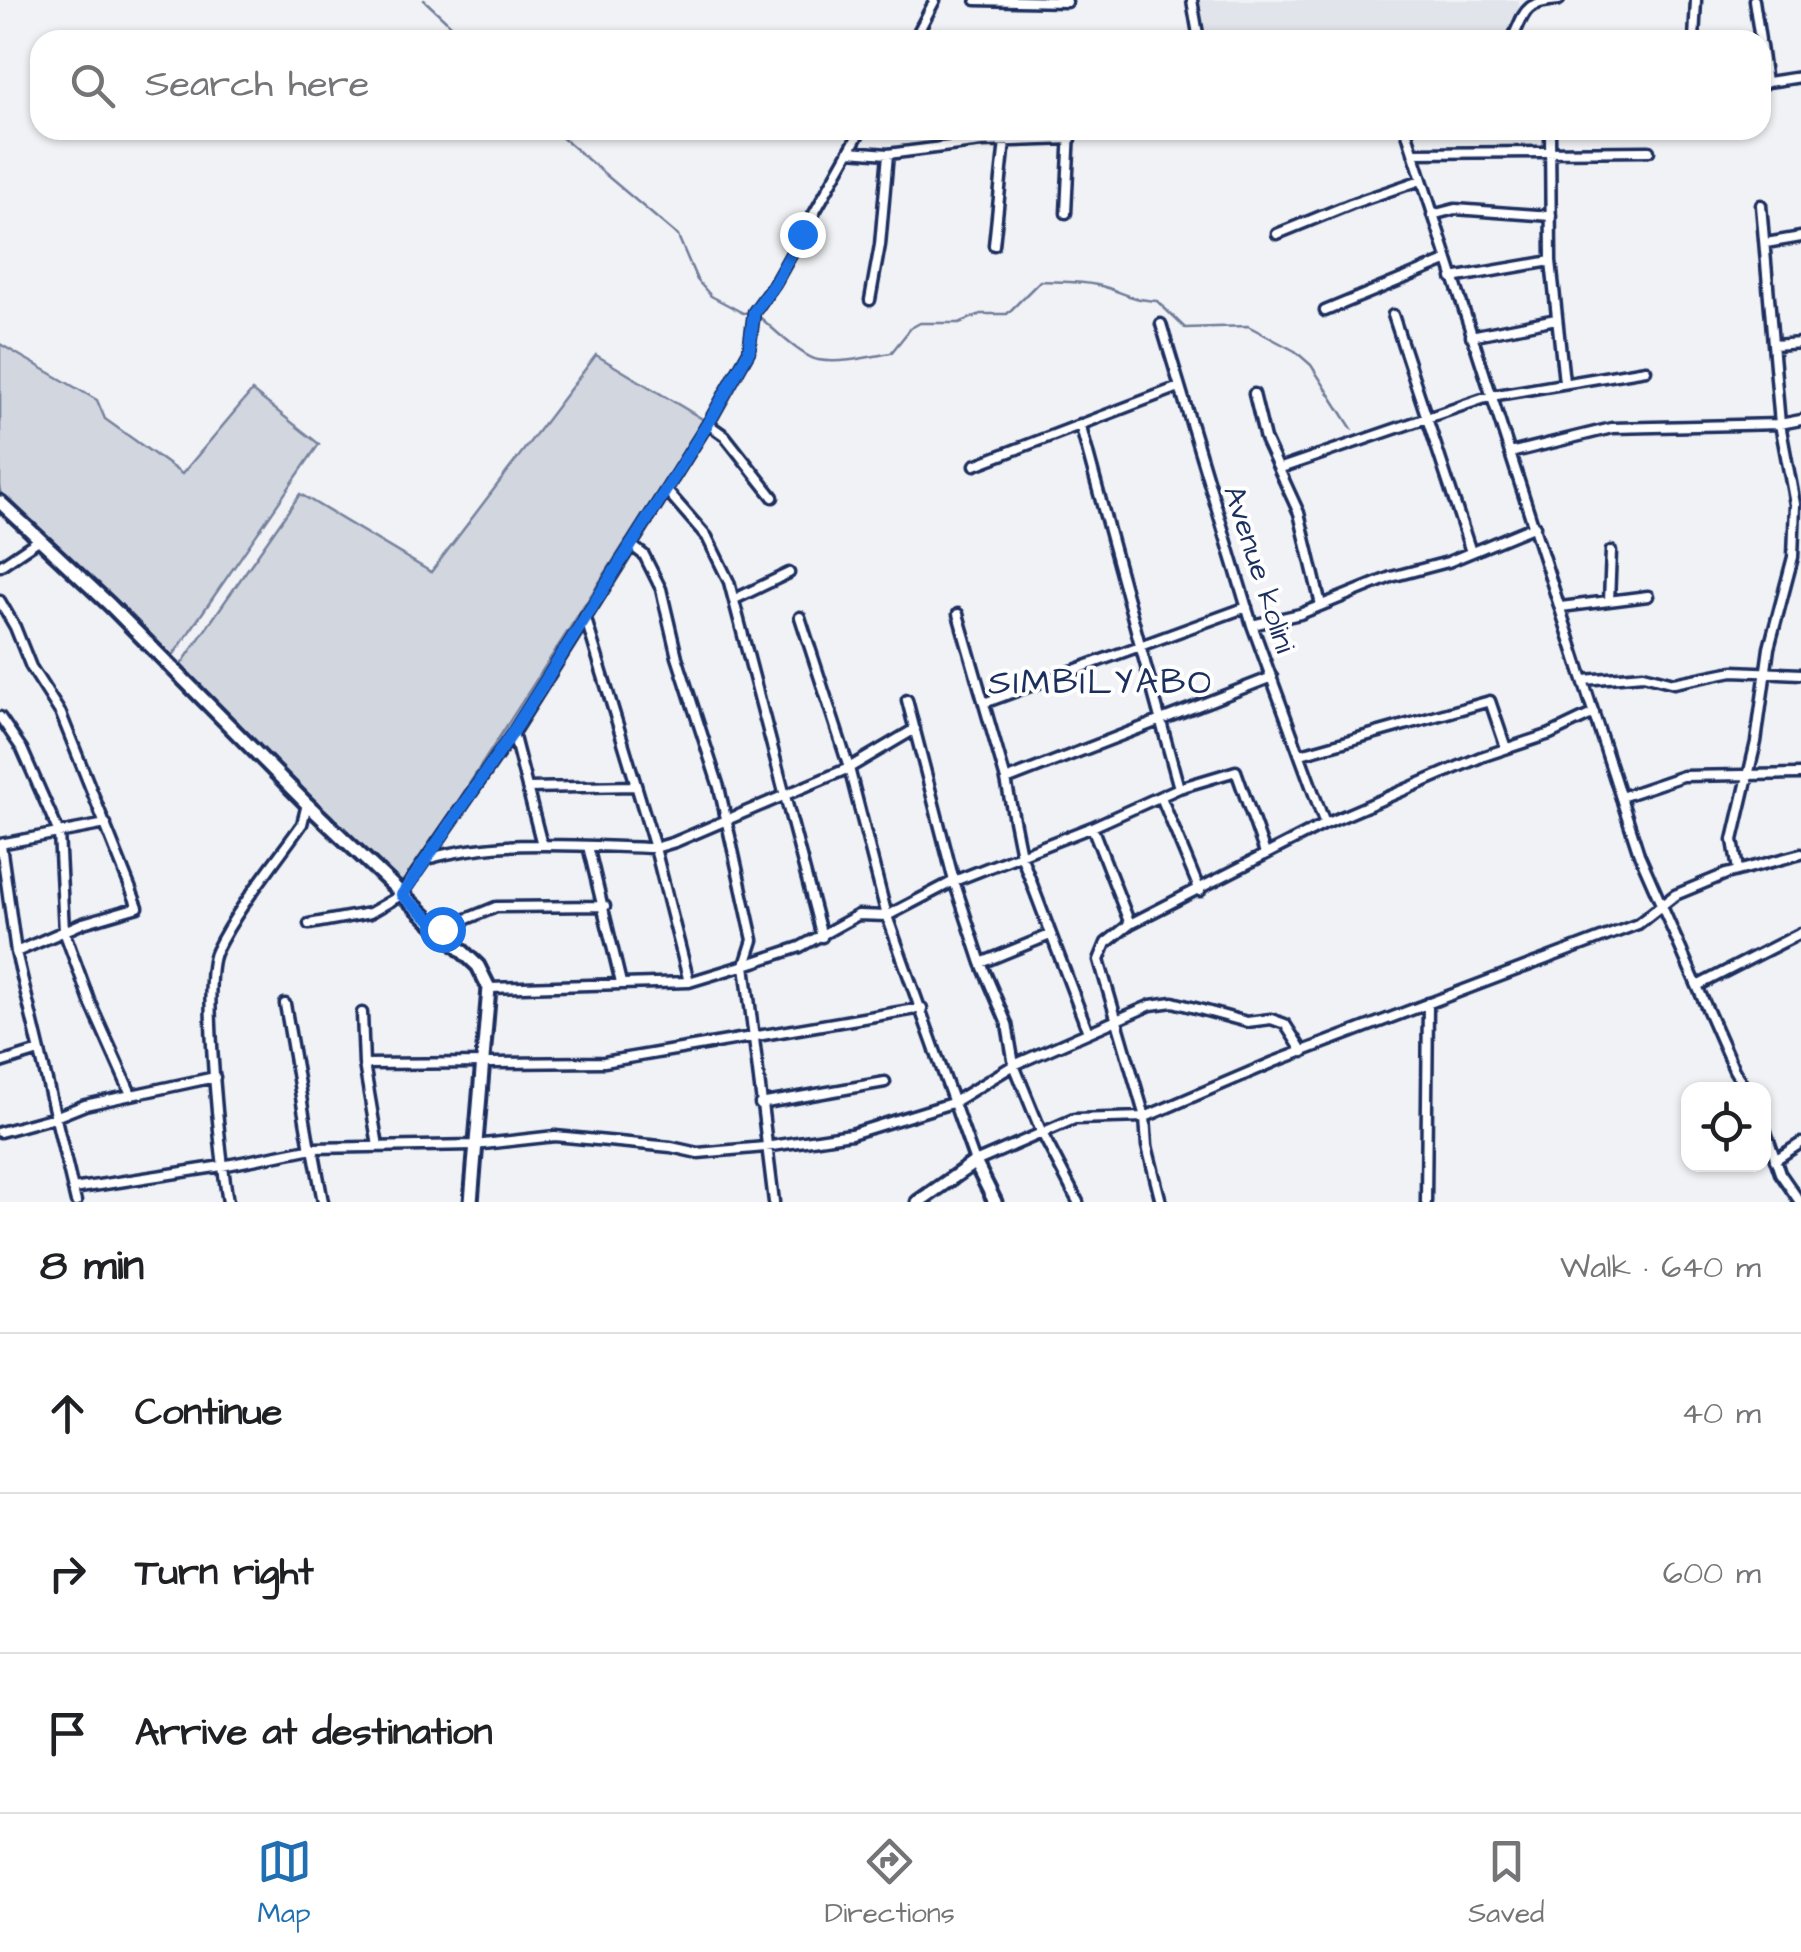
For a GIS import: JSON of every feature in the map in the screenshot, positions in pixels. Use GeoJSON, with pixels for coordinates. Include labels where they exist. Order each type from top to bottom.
{"type":"FeatureCollection","features":[{"type":"Feature","properties":{"kind":"street"},"geometry":{"type":"LineString","coordinates":[[919,30],[935,0]]}},
{"type":"Feature","properties":{"kind":"street"},"geometry":{"type":"LineString","coordinates":[[976,0],[1067,2]]}},
{"type":"Feature","properties":{"kind":"street"},"geometry":{"type":"LineString","coordinates":[[1192,0],[1197,30]]}},
{"type":"Feature","properties":{"kind":"street"},"geometry":{"type":"LineString","coordinates":[[1516,30],[1526,4],[1560,0]]}},
{"type":"Feature","properties":{"kind":"street"},"geometry":{"type":"LineString","coordinates":[[1694,30],[1696,0]]}},
{"type":"Feature","properties":{"kind":"street"},"geometry":{"type":"LineString","coordinates":[[1754,0],[1758,30]]}},
{"type":"Feature","properties":{"kind":"street"},"geometry":{"type":"LineString","coordinates":[[1771,82],[1801,77]]}},
{"type":"Feature","properties":{"kind":"street"},"geometry":{"type":"LineString","coordinates":[[309,924],[370,913],[402,895],[513,732],[708,424],[749,351],[754,312],[775,283],[855,140]]}},
{"type":"Feature","properties":{"kind":"street"},"geometry":{"type":"LineString","coordinates":[[849,151],[888,154],[1017,140]]}},
{"type":"Feature","properties":{"kind":"street"},"geometry":{"type":"LineString","coordinates":[[1066,213],[1070,140]]}},
{"type":"Feature","properties":{"kind":"street"},"geometry":{"type":"LineString","coordinates":[[1409,140],[1621,797],[1662,908],[1741,1082]]}},
{"type":"Feature","properties":{"kind":"street"},"geometry":{"type":"LineString","coordinates":[[1550,140],[1551,261],[1564,382]]}},
{"type":"Feature","properties":{"kind":"street"},"geometry":{"type":"LineString","coordinates":[[994,246],[1006,141]]}},
{"type":"Feature","properties":{"kind":"street"},"geometry":{"type":"LineString","coordinates":[[1413,154],[1649,151]]}},
{"type":"Feature","properties":{"kind":"street"},"geometry":{"type":"LineString","coordinates":[[870,300],[880,245],[888,154]]}},
{"type":"Feature","properties":{"kind":"street"},"geometry":{"type":"LineString","coordinates":[[1277,234],[1422,180]]}},
{"type":"Feature","properties":{"kind":"street"},"geometry":{"type":"LineString","coordinates":[[1738,870],[1733,840],[1765,673],[1793,556],[1798,503],[1780,424],[1761,205]]}},
{"type":"Feature","properties":{"kind":"street"},"geometry":{"type":"LineString","coordinates":[[1432,214],[1455,210],[1551,216]]}},
{"type":"Feature","properties":{"kind":"street"},"geometry":{"type":"LineString","coordinates":[[1766,244],[1801,237]]}},
{"type":"Feature","properties":{"kind":"street"},"geometry":{"type":"LineString","coordinates":[[1325,311],[1446,260]]}},
{"type":"Feature","properties":{"kind":"street"},"geometry":{"type":"LineString","coordinates":[[1452,278],[1551,261]]}},
{"type":"Feature","properties":{"kind":"street"},"geometry":{"type":"LineString","coordinates":[[1392,314],[1471,552]]}},
{"type":"Feature","properties":{"kind":"street"},"geometry":{"type":"LineString","coordinates":[[1471,336],[1556,319]]}},
{"type":"Feature","properties":{"kind":"street","name":"Avenue kolini"},"geometry":{"type":"LineString","coordinates":[[1161,324],[1252,625],[1325,824]]}},
{"type":"Feature","properties":{"kind":"street"},"geometry":{"type":"LineString","coordinates":[[1774,346],[1801,343]]}},
{"type":"Feature","properties":{"kind":"street"},"geometry":{"type":"LineString","coordinates":[[1281,468],[1491,396],[1646,370]]}},
{"type":"Feature","properties":{"kind":"street"},"geometry":{"type":"LineString","coordinates":[[975,465],[1179,387]]}},
{"type":"Feature","properties":{"kind":"street"},"geometry":{"type":"LineString","coordinates":[[1254,394],[1265,439],[1299,514],[1321,605]]}},
{"type":"Feature","properties":{"kind":"street"},"geometry":{"type":"LineString","coordinates":[[1510,453],[1612,428],[1780,424],[1801,420]]}},
{"type":"Feature","properties":{"kind":"street"},"geometry":{"type":"LineString","coordinates":[[708,424],[725,436],[773,497]]}},
{"type":"Feature","properties":{"kind":"street"},"geometry":{"type":"LineString","coordinates":[[1080,424],[1179,788]]}},
{"type":"Feature","properties":{"kind":"street"},"geometry":{"type":"LineString","coordinates":[[667,491],[708,537],[735,599],[822,937]]}},
{"type":"Feature","properties":{"kind":"street"},"geometry":{"type":"LineString","coordinates":[[0,502],[478,966],[489,988],[471,1202]]}},
{"type":"Feature","properties":{"kind":"street"},"geometry":{"type":"LineString","coordinates":[[1252,625],[1321,605],[1534,526]]}},
{"type":"Feature","properties":{"kind":"street"},"geometry":{"type":"LineString","coordinates":[[0,566],[40,539]]}},
{"type":"Feature","properties":{"kind":"street"},"geometry":{"type":"LineString","coordinates":[[631,545],[644,555],[661,589],[726,821],[753,940],[745,966],[774,1202]]}},
{"type":"Feature","properties":{"kind":"street"},"geometry":{"type":"LineString","coordinates":[[1610,601],[1611,551]]}},
{"type":"Feature","properties":{"kind":"street"},"geometry":{"type":"LineString","coordinates":[[735,599],[789,573]]}},
{"type":"Feature","properties":{"kind":"street"},"geometry":{"type":"LineString","coordinates":[[1788,580],[1801,580]]}},
{"type":"Feature","properties":{"kind":"street"},"geometry":{"type":"LineString","coordinates":[[1560,608],[1648,596]]}},
{"type":"Feature","properties":{"kind":"street"},"geometry":{"type":"LineString","coordinates":[[0,601],[16,627],[31,668],[61,714],[138,907],[64,931],[16,952]]}},
{"type":"Feature","properties":{"kind":"street"},"geometry":{"type":"LineString","coordinates":[[984,703],[1247,608]]}},
{"type":"Feature","properties":{"kind":"street"},"geometry":{"type":"LineString","coordinates":[[958,614],[1006,780],[1021,855],[1088,1032]]}},
{"type":"Feature","properties":{"kind":"street"},"geometry":{"type":"LineString","coordinates":[[586,616],[655,848],[689,982]]}},
{"type":"Feature","properties":{"kind":"street"},"geometry":{"type":"LineString","coordinates":[[800,618],[849,768],[887,916],[952,1103],[995,1202]]}},
{"type":"Feature","properties":{"kind":"street"},"geometry":{"type":"LineString","coordinates":[[1584,680],[1642,675],[1674,683],[1734,671],[1801,674]]}},
{"type":"Feature","properties":{"kind":"street"},"geometry":{"type":"LineString","coordinates":[[1006,780],[1272,677]]}},
{"type":"Feature","properties":{"kind":"street"},"geometry":{"type":"LineString","coordinates":[[907,700],[954,881],[1007,1024],[1014,1065],[1041,1130],[1078,1202]]}},
{"type":"Feature","properties":{"kind":"street"},"geometry":{"type":"LineString","coordinates":[[1301,754],[1490,701],[1506,748]]}},
{"type":"Feature","properties":{"kind":"street"},"geometry":{"type":"LineString","coordinates":[[1162,1202],[1146,1146],[1146,1116],[1099,960],[1106,943],[1130,924],[1325,824],[1506,748],[1550,734],[1594,712]]}},
{"type":"Feature","properties":{"kind":"street"},"geometry":{"type":"LineString","coordinates":[[0,717],[22,749],[59,833],[64,931],[131,1094]]}},
{"type":"Feature","properties":{"kind":"street"},"geometry":{"type":"LineString","coordinates":[[426,860],[473,849],[542,845],[655,848],[849,768],[914,729]]}},
{"type":"Feature","properties":{"kind":"street"},"geometry":{"type":"LineString","coordinates":[[513,732],[542,845]]}},
{"type":"Feature","properties":{"kind":"street"},"geometry":{"type":"LineString","coordinates":[[489,988],[689,982],[745,966],[822,937],[858,915],[887,916],[954,881],[1179,788],[1236,770],[1265,853]]}},
{"type":"Feature","properties":{"kind":"street"},"geometry":{"type":"LineString","coordinates":[[1621,797],[1683,776],[1801,774]]}},
{"type":"Feature","properties":{"kind":"street"},"geometry":{"type":"LineString","coordinates":[[527,788],[635,786]]}},
{"type":"Feature","properties":{"kind":"street"},"geometry":{"type":"LineString","coordinates":[[1161,797],[1200,891]]}},
{"type":"Feature","properties":{"kind":"street"},"geometry":{"type":"LineString","coordinates":[[228,1202],[216,1077],[211,985],[214,954],[302,824],[307,804]]}},
{"type":"Feature","properties":{"kind":"street"},"geometry":{"type":"LineString","coordinates":[[76,1202],[16,952],[1,844],[106,824]]}},
{"type":"Feature","properties":{"kind":"street"},"geometry":{"type":"LineString","coordinates":[[1092,827],[1130,924]]}},
{"type":"Feature","properties":{"kind":"street"},"geometry":{"type":"LineString","coordinates":[[588,846],[621,983]]}},
{"type":"Feature","properties":{"kind":"street"},"geometry":{"type":"LineString","coordinates":[[918,1202],[975,1162],[1041,1130],[1074,1119],[1146,1116],[1638,924],[1675,896],[1738,870],[1801,854]]}},
{"type":"Feature","properties":{"kind":"street"},"geometry":{"type":"LineString","coordinates":[[442,929],[496,908],[605,906]]}},
{"type":"Feature","properties":{"kind":"street"},"geometry":{"type":"LineString","coordinates":[[982,962],[1050,934]]}},
{"type":"Feature","properties":{"kind":"street"},"geometry":{"type":"LineString","coordinates":[[1696,986],[1801,934]]}},
{"type":"Feature","properties":{"kind":"street"},"geometry":{"type":"LineString","coordinates":[[73,1189],[312,1148],[476,1145],[555,1136],[670,1146],[698,1153],[765,1148],[852,1134],[952,1103],[1014,1065],[1150,1005],[1173,1002],[1247,1022],[1271,1018],[1286,1024],[1303,1052]]}},
{"type":"Feature","properties":{"kind":"street"},"geometry":{"type":"LineString","coordinates":[[1426,1202],[1428,1003]]}},
{"type":"Feature","properties":{"kind":"street"},"geometry":{"type":"LineString","coordinates":[[285,1004],[323,1202]]}},
{"type":"Feature","properties":{"kind":"street"},"geometry":{"type":"LineString","coordinates":[[364,1064],[604,1062],[922,1008]]}},
{"type":"Feature","properties":{"kind":"street"},"geometry":{"type":"LineString","coordinates":[[362,1012],[364,1064],[378,1146]]}},
{"type":"Feature","properties":{"kind":"street"},"geometry":{"type":"LineString","coordinates":[[0,1064],[39,1052]]}},
{"type":"Feature","properties":{"kind":"street"},"geometry":{"type":"LineString","coordinates":[[0,1132],[85,1104],[216,1077]]}},
{"type":"Feature","properties":{"kind":"street"},"geometry":{"type":"LineString","coordinates":[[760,1104],[885,1082]]}},
{"type":"Feature","properties":{"kind":"street"},"geometry":{"type":"LineString","coordinates":[[1775,1160],[1801,1143]]}},
{"type":"Feature","properties":{"kind":"street"},"geometry":{"type":"LineString","coordinates":[[1771,1148],[1800,1202]]}},
{"type":"Feature","properties":{"kind":"shaded area"},"geometry":{"type":"Polygon","coordinates":[[[1196,0],[1519,0],[1520,30],[1201,30],[1196,0]]]}},
{"type":"Feature","properties":{"kind":"shaded area"},"geometry":{"type":"Polygon","coordinates":[[[0,344],[97,400],[105,419],[182,474],[252,391],[319,444],[172,657],[0,492],[0,344]]]}},
{"type":"Feature","properties":{"kind":"shaded area"},"geometry":{"type":"Polygon","coordinates":[[[596,355],[704,420],[400,891],[180,666],[300,494],[431,572],[596,355]]]}},
{"type":"Feature","properties":{"kind":"waterway"},"geometry":{"type":"LineString","coordinates":[[424,0],[456,30]]}},
{"type":"Feature","properties":{"kind":"waterway"},"geometry":{"type":"LineString","coordinates":[[565,140],[678,236],[697,280],[711,296],[743,313],[754,312],[811,358],[855,360],[891,353],[920,323],[959,323],[981,314],[1007,314],[1040,281],[1083,283],[1157,301],[1185,328],[1248,326],[1295,351],[1311,365],[1352,429]]}},
{"type":"Feature","properties":{"kind":"district","name":"SIMBILYABO"},"geometry":{"type":"Point","coordinates":[1101,681]}},
{"type":"Feature","properties":{"kind":"route"},"geometry":{"type":"LineString","coordinates":[[442,929],[402,895],[513,732],[712,417],[749,351],[754,312],[802,234]]}}]}
